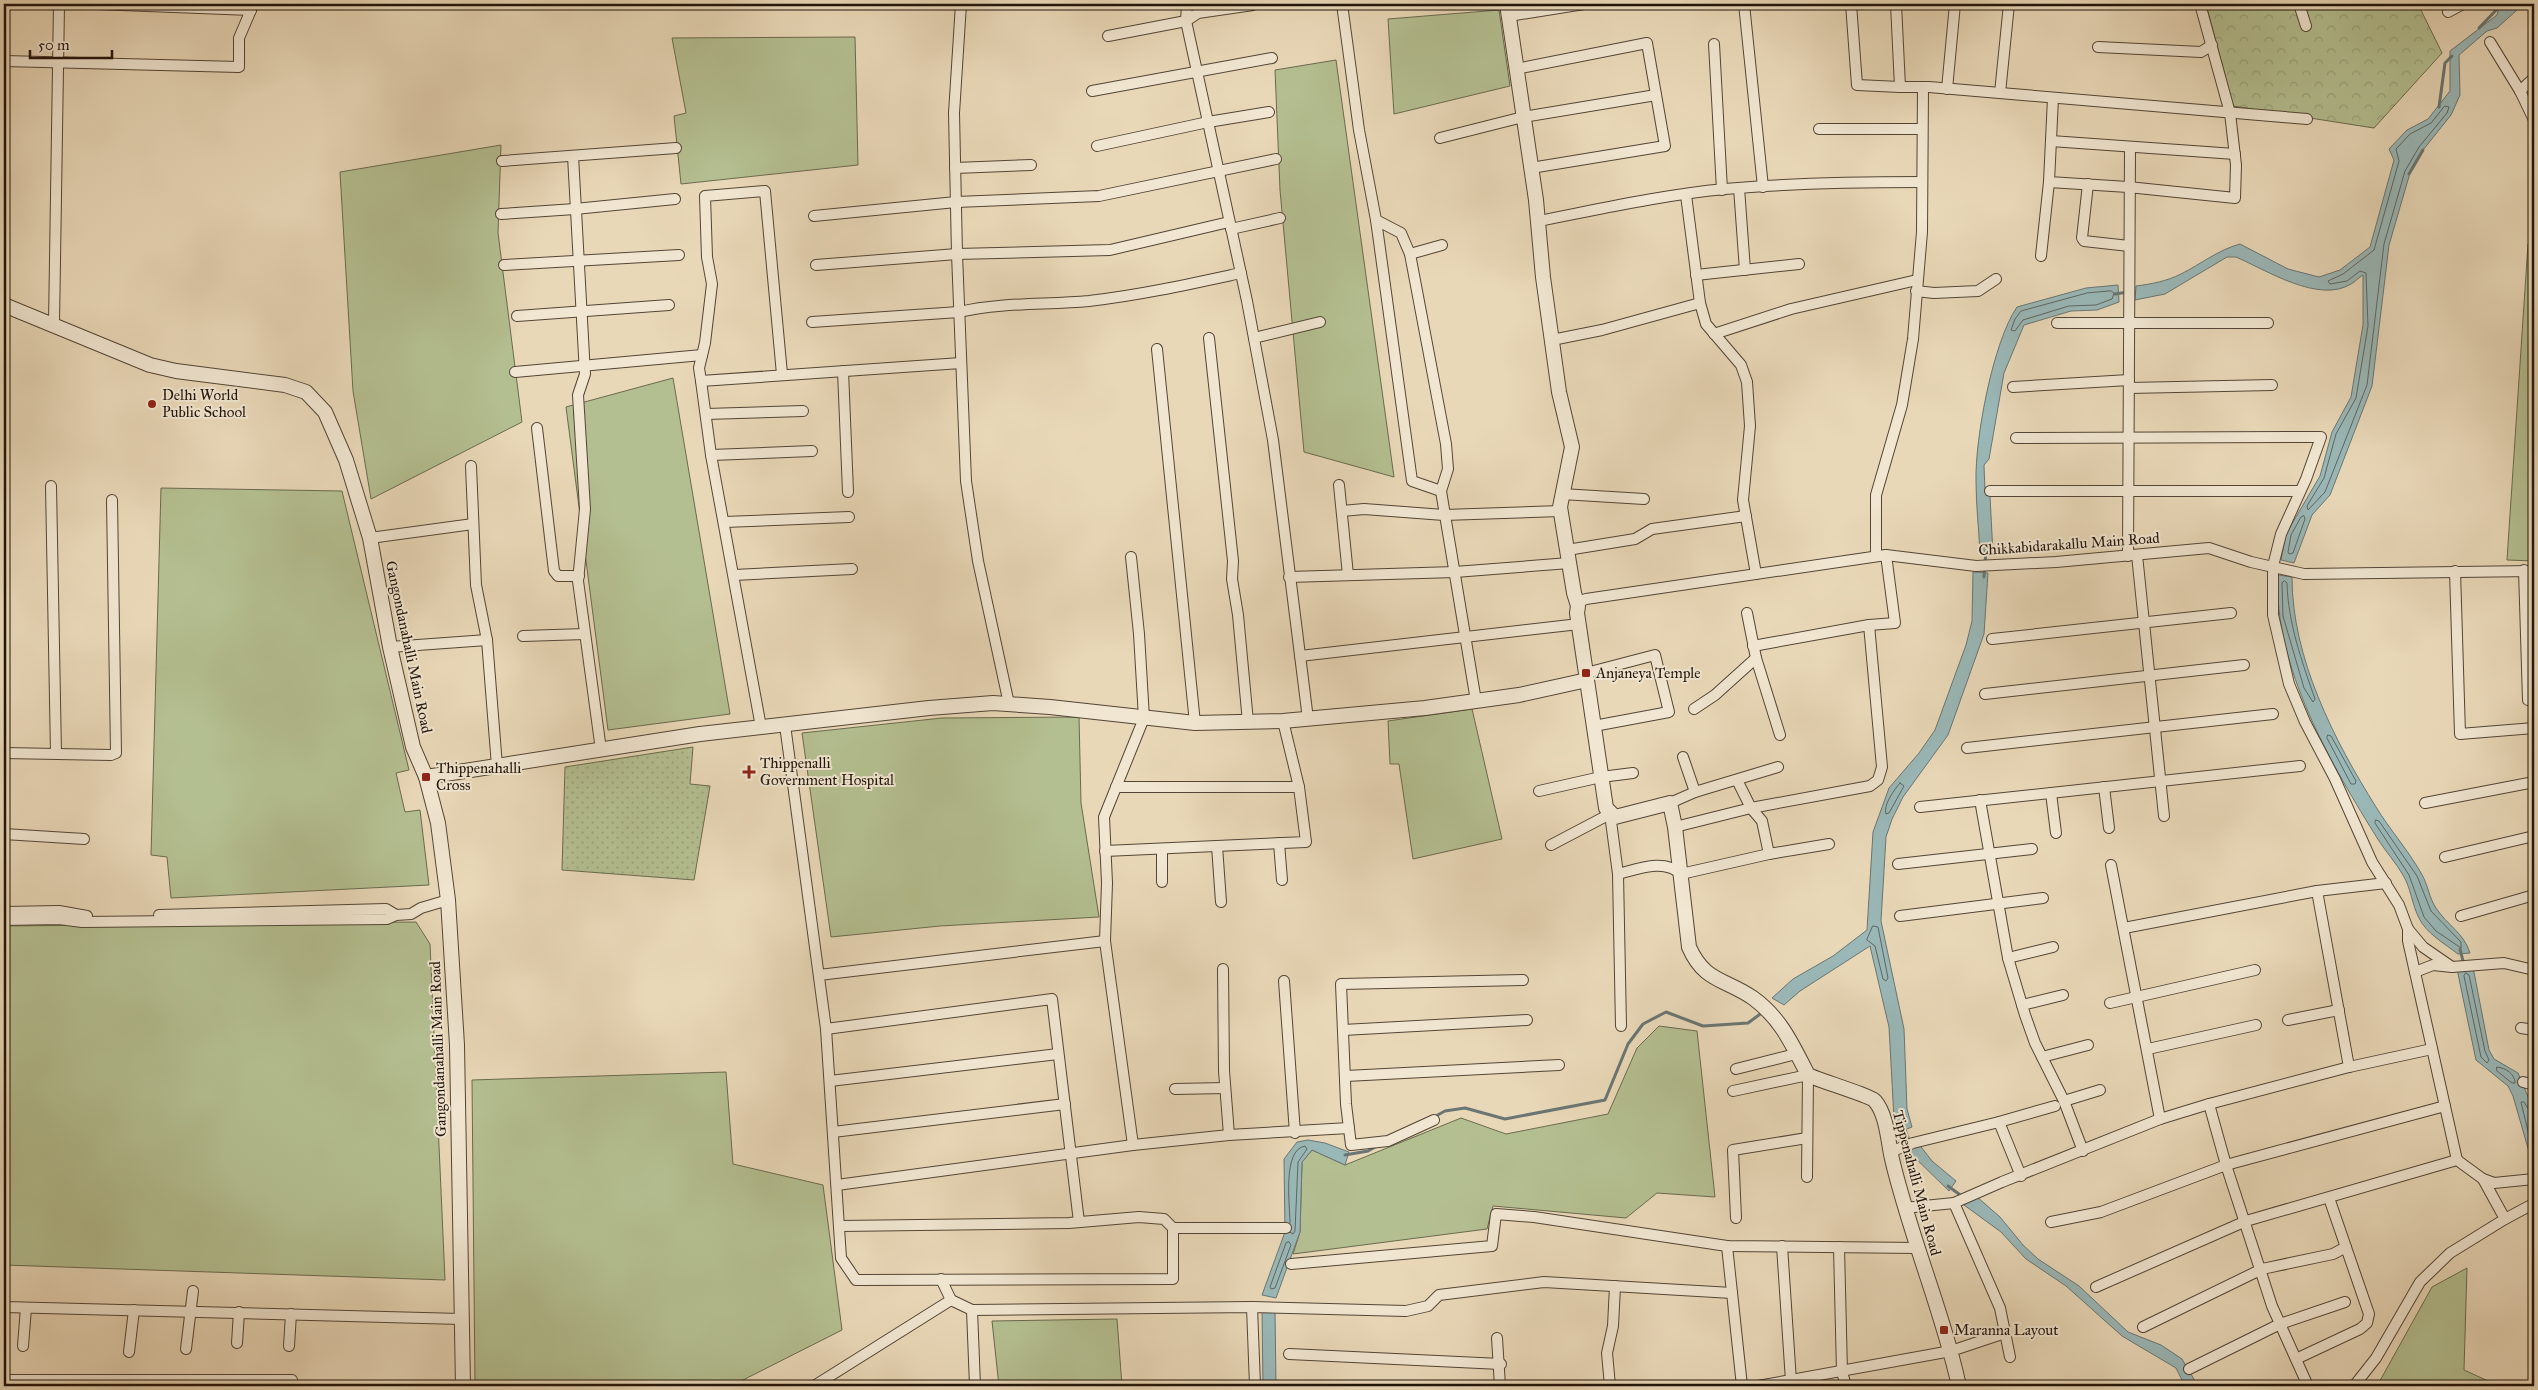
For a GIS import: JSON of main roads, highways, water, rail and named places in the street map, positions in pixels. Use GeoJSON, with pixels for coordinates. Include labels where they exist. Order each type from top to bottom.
{"type":"FeatureCollection","features":[{"type":"Feature","properties":{"kind":"water"},"geometry":{"type":"Polygon","coordinates":[[[2500,4],[2518,4],[2517,10],[2497,28],[2487,31],[2459,55],[2460,95],[2451,115],[2423,150],[2410,173],[2389,245],[2372,386],[2330,495],[2312,515],[2294,563],[2281,560],[2286,534],[2320,476],[2332,432],[2351,397],[2363,325],[2363,275],[2351,284],[2338,289],[2308,288],[2277,277],[2236,257],[2227,257],[2165,294],[2135,300],[2136,286],[2159,282],[2176,276],[2217,253],[2240,244],[2288,269],[2319,277],[2340,270],[2370,247],[2394,160],[2389,149],[2407,130],[2428,119],[2450,91],[2450,51],[2497,15],[2500,4]]]}},
{"type":"Feature","properties":{"kind":"water"},"geometry":{"type":"Polygon","coordinates":[[[2118,285],[2119,302],[2097,310],[2071,311],[2024,325],[2004,373],[1989,459],[1984,465],[1985,492],[1990,496],[1993,554],[1980,554],[1976,500],[1976,463],[1987,391],[2000,343],[2008,323],[2017,307],[2086,288],[2118,285]]]}},
{"type":"Feature","properties":{"kind":"water"},"geometry":{"type":"Polygon","coordinates":[[[1973,572],[1988,573],[1984,634],[1948,735],[1903,797],[1892,819],[1886,837],[1881,921],[1904,1029],[1907,1109],[1912,1127],[1899,1132],[1894,1119],[1889,1027],[1870,946],[1800,991],[1784,1005],[1772,998],[1793,979],[1833,956],[1867,930],[1873,832],[1889,788],[1919,753],[1935,730],[1966,645],[1972,621],[1973,572]]]}},
{"type":"Feature","properties":{"kind":"water"},"geometry":{"type":"Polygon","coordinates":[[[2278,575],[2292,577],[2299,638],[2318,697],[2345,754],[2381,815],[2421,873],[2436,908],[2460,934],[2470,953],[2458,954],[2426,929],[2417,913],[2403,875],[2361,812],[2325,748],[2295,679],[2285,644],[2279,609],[2278,575]]]}},
{"type":"Feature","properties":{"kind":"water"},"geometry":{"type":"Polygon","coordinates":[[[2473,967],[2489,1050],[2494,1059],[2518,1073],[2532,1106],[2534,1115],[2534,1169],[2513,1096],[2508,1086],[2476,1060],[2457,969],[2473,967]]]}},
{"type":"Feature","properties":{"kind":"water"},"geometry":{"type":"Polygon","coordinates":[[[1308,1140],[1325,1143],[1349,1152],[1345,1165],[1312,1150],[1302,1162],[1300,1232],[1276,1298],[1262,1295],[1285,1232],[1284,1159],[1297,1142],[1308,1140]]]}},
{"type":"Feature","properties":{"kind":"water"},"geometry":{"type":"Polygon","coordinates":[[[1918,1143],[1932,1161],[1956,1181],[1949,1191],[1906,1149],[1918,1143]]]}},
{"type":"Feature","properties":{"kind":"water"},"geometry":{"type":"Polygon","coordinates":[[[1976,1196],[2000,1217],[2023,1245],[2038,1259],[2079,1286],[2128,1332],[2161,1345],[2182,1359],[2198,1386],[2185,1386],[2176,1368],[2122,1336],[2066,1286],[2026,1259],[2001,1232],[1964,1205],[1976,1196]]]}},
{"type":"Feature","properties":{"kind":"water"},"geometry":{"type":"Polygon","coordinates":[[[1262,1309],[1275,1311],[1276,1386],[1263,1386],[1262,1309]]]}},
{"type":"Feature","properties":{"kind":"waterway"},"geometry":{"type":"LineString","coordinates":[[2479,28],[2502,4]]}},
{"type":"Feature","properties":{"kind":"waterway"},"geometry":{"type":"LineString","coordinates":[[2439,107],[2445,63],[2452,56]]}},
{"type":"Feature","properties":{"kind":"waterway"},"geometry":{"type":"LineString","coordinates":[[2409,174],[2423,150]]}},
{"type":"Feature","properties":{"kind":"waterway"},"geometry":{"type":"LineString","coordinates":[[2115,294],[2128,292]]}},
{"type":"Feature","properties":{"kind":"waterway"},"geometry":{"type":"LineString","coordinates":[[1984,577],[1986,550]]}},
{"type":"Feature","properties":{"kind":"waterway"},"geometry":{"type":"LineString","coordinates":[[2460,949],[2464,965]]}},
{"type":"Feature","properties":{"kind":"waterway"},"geometry":{"type":"LineString","coordinates":[[1434,1117],[1445,1111],[1465,1108],[1505,1119],[1605,1100],[1628,1044],[1643,1024],[1666,1012],[1703,1026],[1748,1023],[1763,1012]]}},
{"type":"Feature","properties":{"kind":"waterway"},"geometry":{"type":"LineString","coordinates":[[1904,1127],[1910,1143]]}},
{"type":"Feature","properties":{"kind":"waterway"},"geometry":{"type":"LineString","coordinates":[[1345,1155],[1368,1151],[1377,1146]]}},
{"type":"Feature","properties":{"kind":"waterway"},"geometry":{"type":"LineString","coordinates":[[1948,1186],[1963,1197]]}},
{"type":"Feature","properties":{"kind":"place","name":"Delhi World Public School"},"geometry":{"type":"Point","coordinates":[152,404]}},
{"type":"Feature","properties":{"kind":"place","name":"Anjaneya Temple"},"geometry":{"type":"Point","coordinates":[1586,673]}},
{"type":"Feature","properties":{"kind":"place","name":"Thippenalli Government Hospital"},"geometry":{"type":"Point","coordinates":[749,772]}},
{"type":"Feature","properties":{"kind":"place","name":"Thippenahalli Cross"},"geometry":{"type":"Point","coordinates":[426,777]}},
{"type":"Feature","properties":{"kind":"place","name":"Maranna Layout"},"geometry":{"type":"Point","coordinates":[1944,1330]}}]}
